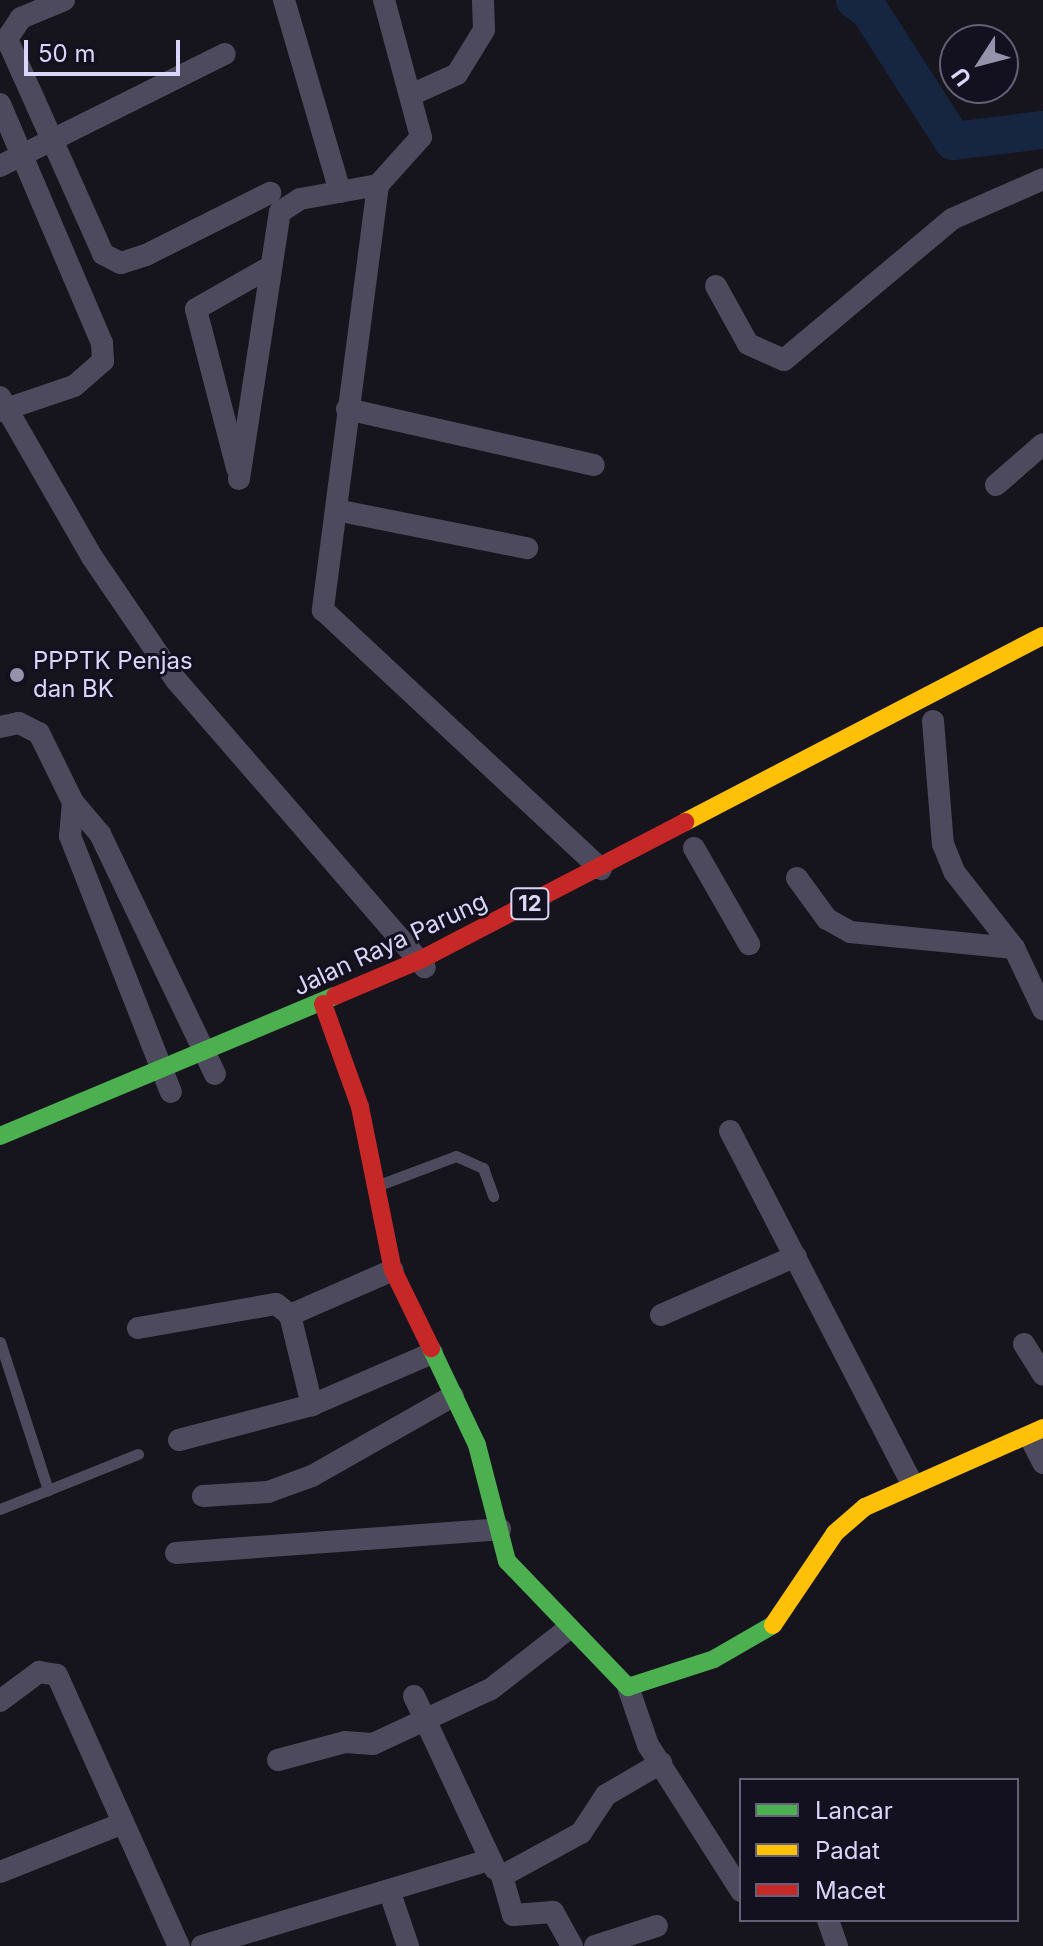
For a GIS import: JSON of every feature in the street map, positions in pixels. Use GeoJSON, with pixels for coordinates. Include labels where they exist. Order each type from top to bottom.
{"type":"FeatureCollection","features":[{"type":"Feature","properties":{"kind":"main road","name":"Jalan Raya Parung"},"geometry":{"type":"LineString","coordinates":[[380,1001],[425,967],[601,869],[1043,636]]}},
{"type":"Feature","properties":{"kind":"main road"},"geometry":{"type":"LineString","coordinates":[[906,736],[940,717]]}},
{"type":"Feature","properties":{"kind":"main road"},"geometry":{"type":"LineString","coordinates":[[758,787],[771,809]]}},
{"type":"Feature","properties":{"kind":"main road"},"geometry":{"type":"LineString","coordinates":[[668,861],[720,835]]}},
{"type":"Feature","properties":{"kind":"main road","name":"Jalan Raya Parung"},"geometry":{"type":"LineString","coordinates":[[0,1136],[156,1068],[323,1004],[507,940]]}},
{"type":"Feature","properties":{"kind":"main road"},"geometry":{"type":"LineString","coordinates":[[323,1004],[322,1030],[378,1185],[393,1270],[477,1445],[513,1573],[628,1687],[756,1638],[806,1586],[835,1533],[865,1507],[912,1483],[1037,1433]]}},
{"type":"Feature","properties":{"kind":"main road","name":"Jalan Raya Parung"},"geometry":{"type":"LineString","coordinates":[[322,1030],[355,1014]]}},
{"type":"Feature","properties":{"kind":"street"},"geometry":{"type":"LineString","coordinates":[[64,0],[21,18],[7,39],[103,254],[121,263],[270,193]]}},
{"type":"Feature","properties":{"kind":"street"},"geometry":{"type":"LineString","coordinates":[[284,0],[340,192]]}},
{"type":"Feature","properties":{"kind":"street"},"geometry":{"type":"LineString","coordinates":[[270,267],[200,303],[195,314],[239,478],[280,212],[300,199],[378,185],[419,145],[424,128],[384,0]]}},
{"type":"Feature","properties":{"kind":"street"},"geometry":{"type":"LineString","coordinates":[[413,94],[457,74],[484,30],[483,0]]}},
{"type":"Feature","properties":{"kind":"street"},"geometry":{"type":"LineString","coordinates":[[11,162],[54,144],[225,54]]}},
{"type":"Feature","properties":{"kind":"street"},"geometry":{"type":"LineString","coordinates":[[0,104],[11,162],[102,343],[103,361],[74,386],[2,406],[176,680],[425,967]]}},
{"type":"Feature","properties":{"kind":"street"},"geometry":{"type":"LineString","coordinates":[[716,286],[748,344],[784,360],[952,219],[1043,179]]}},
{"type":"Feature","properties":{"kind":"street"},"geometry":{"type":"LineString","coordinates":[[378,185],[323,610],[601,869]]}},
{"type":"Feature","properties":{"kind":"street"},"geometry":{"type":"LineString","coordinates":[[347,409],[594,465]]}},
{"type":"Feature","properties":{"kind":"street"},"geometry":{"type":"LineString","coordinates":[[996,485],[1043,444]]}},
{"type":"Feature","properties":{"kind":"street"},"geometry":{"type":"LineString","coordinates":[[336,510],[527,548]]}},
{"type":"Feature","properties":{"kind":"street"},"geometry":{"type":"LineString","coordinates":[[940,717],[943,844],[955,873],[1014,948],[1043,1009]]}},
{"type":"Feature","properties":{"kind":"street"},"geometry":{"type":"LineString","coordinates":[[0,727],[19,723],[39,733],[73,802],[100,834],[115,872],[203,1050],[193,1083],[156,1068],[70,836],[73,802]]}},
{"type":"Feature","properties":{"kind":"street"},"geometry":{"type":"LineString","coordinates":[[694,848],[749,944]]}},
{"type":"Feature","properties":{"kind":"street"},"geometry":{"type":"LineString","coordinates":[[85,879],[115,872]]}},
{"type":"Feature","properties":{"kind":"street"},"geometry":{"type":"LineString","coordinates":[[797,878],[827,919],[850,932],[1014,948]]}},
{"type":"Feature","properties":{"kind":"street"},"geometry":{"type":"LineString","coordinates":[[730,1131],[912,1483]]}},
{"type":"Feature","properties":{"kind":"street"},"geometry":{"type":"LineString","coordinates":[[661,1315],[796,1256]]}},
{"type":"Feature","properties":{"kind":"street"},"geometry":{"type":"LineString","coordinates":[[290,1315],[393,1270]]}},
{"type":"Feature","properties":{"kind":"street"},"geometry":{"type":"LineString","coordinates":[[138,1328],[264,1301],[290,1315],[312,1405]]}},
{"type":"Feature","properties":{"kind":"street"},"geometry":{"type":"LineString","coordinates":[[1024,1344],[1043,1375]]}},
{"type":"Feature","properties":{"kind":"street"},"geometry":{"type":"LineString","coordinates":[[179,1440],[312,1405],[432,1353]]}},
{"type":"Feature","properties":{"kind":"street"},"geometry":{"type":"LineString","coordinates":[[203,1496],[268,1492],[312,1476],[453,1396]]}},
{"type":"Feature","properties":{"kind":"street"},"geometry":{"type":"LineString","coordinates":[[1037,1433],[1043,1463]]}},
{"type":"Feature","properties":{"kind":"street"},"geometry":{"type":"LineString","coordinates":[[176,1553],[500,1529]]}},
{"type":"Feature","properties":{"kind":"street"},"geometry":{"type":"LineString","coordinates":[[278,1760],[345,1742],[373,1744],[531,1664],[568,1629]]}},
{"type":"Feature","properties":{"kind":"street"},"geometry":{"type":"LineString","coordinates":[[0,1701],[39,1672],[57,1675],[179,1946]]}},
{"type":"Feature","properties":{"kind":"street"},"geometry":{"type":"LineString","coordinates":[[628,1687],[661,1763],[739,1888]]}},
{"type":"Feature","properties":{"kind":"street"},"geometry":{"type":"LineString","coordinates":[[414,1696],[513,1915],[553,1912],[572,1946]]}},
{"type":"Feature","properties":{"kind":"street"},"geometry":{"type":"LineString","coordinates":[[202,1946],[390,1893],[494,1868],[581,1833],[606,1795],[661,1763]]}},
{"type":"Feature","properties":{"kind":"street"},"geometry":{"type":"LineString","coordinates":[[0,1872],[123,1823]]}},
{"type":"Feature","properties":{"kind":"street"},"geometry":{"type":"LineString","coordinates":[[390,1893],[408,1946]]}},
{"type":"Feature","properties":{"kind":"street"},"geometry":{"type":"LineString","coordinates":[[829,1922],[837,1946]]}},
{"type":"Feature","properties":{"kind":"street"},"geometry":{"type":"LineString","coordinates":[[595,1946],[657,1926]]}},
{"type":"Feature","properties":{"kind":"lane"},"geometry":{"type":"LineString","coordinates":[[378,1185],[456,1156],[483,1168],[493,1196]]}},
{"type":"Feature","properties":{"kind":"lane"},"geometry":{"type":"LineString","coordinates":[[0,1342],[48,1490]]}},
{"type":"Feature","properties":{"kind":"lane"},"geometry":{"type":"LineString","coordinates":[[0,1509],[138,1454]]}},
{"type":"Feature","properties":{"kind":"waterway"},"geometry":{"type":"LineString","coordinates":[[855,0],[869,10],[953,141],[1043,130]]}},
{"type":"Feature","properties":{"kind":"traffic: fast"},"geometry":{"type":"LineString","coordinates":[[0,1136],[335,996]]}},
{"type":"Feature","properties":{"kind":"traffic: fast"},"geometry":{"type":"LineString","coordinates":[[431,1348],[477,1445],[507,1561],[628,1687],[714,1659],[773,1625]]}},
{"type":"Feature","properties":{"kind":"traffic: slow"},"geometry":{"type":"LineString","coordinates":[[685,822],[1043,636]]}},
{"type":"Feature","properties":{"kind":"traffic: slow"},"geometry":{"type":"LineString","coordinates":[[773,1625],[835,1533],[865,1507],[1043,1428]]}},
{"type":"Feature","properties":{"kind":"traffic: jam"},"geometry":{"type":"LineString","coordinates":[[335,996],[420,960],[685,822]]}},
{"type":"Feature","properties":{"kind":"traffic: jam"},"geometry":{"type":"LineString","coordinates":[[323,1004],[360,1107],[393,1270],[431,1348]]}},
{"type":"Feature","properties":{"kind":"place","name":"PPPTK Penjas dan BK"},"geometry":{"type":"Point","coordinates":[17,675]}}]}
